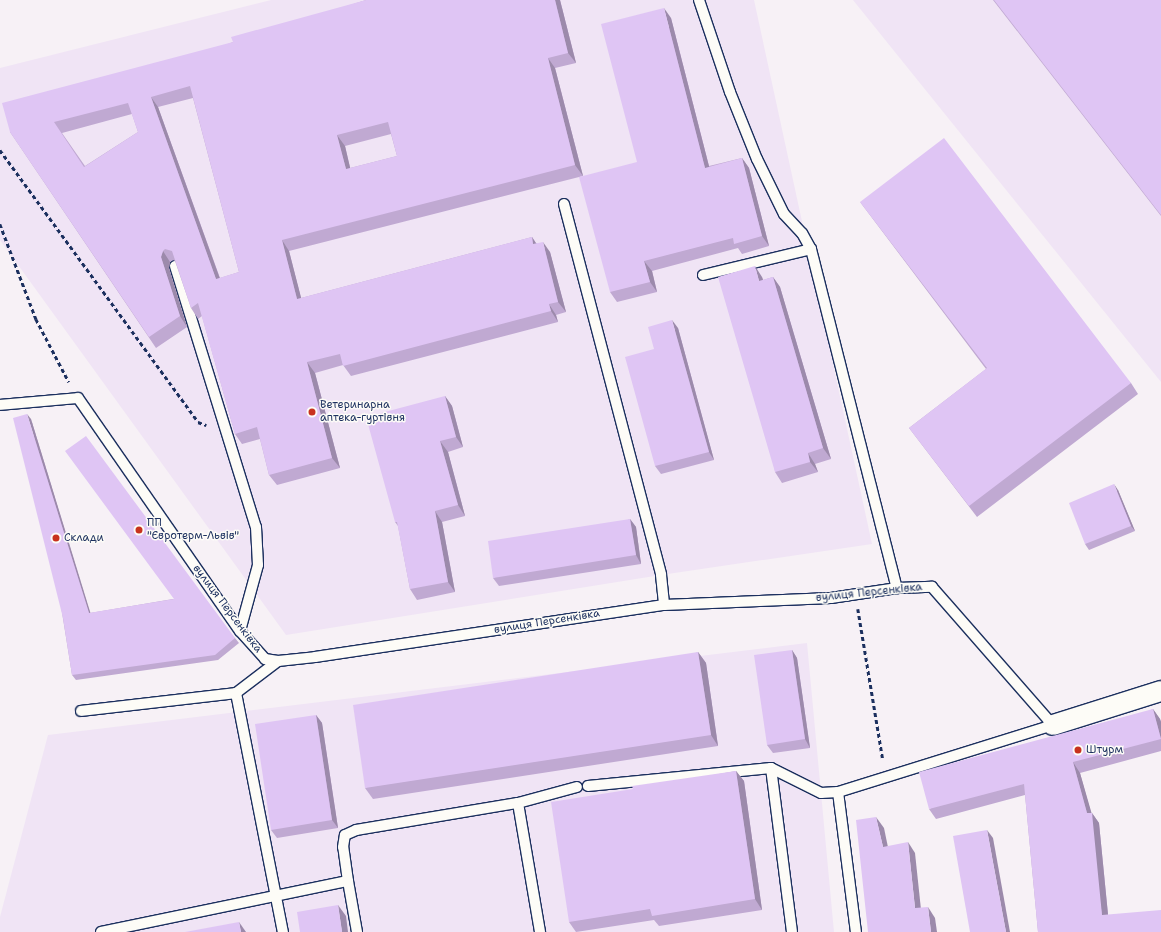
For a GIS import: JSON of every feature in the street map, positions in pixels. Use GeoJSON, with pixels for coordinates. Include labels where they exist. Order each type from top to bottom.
{"type":"FeatureCollection","features":[{"type":"Feature","properties":{"kind":"street"},"geometry":{"type":"LineString","coordinates":[[1053,725],[1161,691]]}},
{"type":"Feature","properties":{"kind":"lane"},"geometry":{"type":"LineString","coordinates":[[699,0],[730,92],[760,165],[784,214],[802,233],[811,249],[897,588]]}},
{"type":"Feature","properties":{"kind":"lane"},"geometry":{"type":"LineString","coordinates":[[564,204],[660,575],[664,605]]}},
{"type":"Feature","properties":{"kind":"lane"},"geometry":{"type":"LineString","coordinates":[[702,275],[811,249]]}},
{"type":"Feature","properties":{"kind":"lane"},"geometry":{"type":"LineString","coordinates":[[175,266],[256,527],[258,565],[240,631]]}},
{"type":"Feature","properties":{"kind":"lane"},"geometry":{"type":"LineString","coordinates":[[0,405],[78,398]]}},
{"type":"Feature","properties":{"kind":"lane","name":"вулиця Персенківка"},"geometry":{"type":"LineString","coordinates":[[78,398],[240,631],[264,659],[278,662],[664,605],[831,598],[897,588],[932,586],[938,591],[1053,725]]}},
{"type":"Feature","properties":{"kind":"lane"},"geometry":{"type":"LineString","coordinates":[[81,711],[236,693],[278,662]]}},
{"type":"Feature","properties":{"kind":"lane"},"geometry":{"type":"LineString","coordinates":[[236,693],[283,932]]}},
{"type":"Feature","properties":{"kind":"lane"},"geometry":{"type":"LineString","coordinates":[[588,786],[771,768],[821,793],[838,792],[1053,725]]}},
{"type":"Feature","properties":{"kind":"lane"},"geometry":{"type":"LineString","coordinates":[[771,768],[792,932]]}},
{"type":"Feature","properties":{"kind":"lane"},"geometry":{"type":"LineString","coordinates":[[357,932],[343,847],[345,835],[356,830],[518,803],[577,787]]}},
{"type":"Feature","properties":{"kind":"lane"},"geometry":{"type":"LineString","coordinates":[[838,792],[856,932]]}},
{"type":"Feature","properties":{"kind":"lane"},"geometry":{"type":"LineString","coordinates":[[518,803],[540,932]]}},
{"type":"Feature","properties":{"kind":"lane"},"geometry":{"type":"LineString","coordinates":[[101,932],[348,881]]}},
{"type":"Feature","properties":{"kind":"path"},"geometry":{"type":"LineString","coordinates":[[0,150],[198,422],[226,430]]}},
{"type":"Feature","properties":{"kind":"path"},"geometry":{"type":"LineString","coordinates":[[0,224],[36,319],[78,398]]}},
{"type":"Feature","properties":{"kind":"path"},"geometry":{"type":"LineString","coordinates":[[856,594],[886,776]]}},
{"type":"Feature","properties":{"kind":"shaded area"},"geometry":{"type":"Polygon","coordinates":[[[271,0],[754,0],[872,544],[661,575],[286,635],[0,240],[0,68],[271,0]]]}},
{"type":"Feature","properties":{"kind":"shaded area"},"geometry":{"type":"Polygon","coordinates":[[[853,0],[1161,0],[1161,382],[853,0]]]}},
{"type":"Feature","properties":{"kind":"shaded area"},"geometry":{"type":"Polygon","coordinates":[[[807,643],[834,932],[0,932],[0,917],[48,735],[807,643]]]}},
{"type":"Feature","properties":{"kind":"building"},"geometry":{"type":"Polygon","coordinates":[[[366,0],[555,0],[568,53],[548,58],[575,165],[282,240],[297,299],[532,237],[533,244],[543,242],[558,302],[549,304],[551,311],[343,366],[340,354],[307,362],[332,458],[269,475],[257,427],[235,434],[198,303],[191,308],[172,251],[165,249],[161,257],[180,316],[149,337],[10,132],[2,103],[233,42],[231,37],[366,0]],[[190,86],[151,97],[216,279],[239,272],[190,86]],[[128,103],[54,122],[84,167],[138,132],[128,103]],[[388,122],[337,135],[346,169],[397,156],[388,122]]]}},
{"type":"Feature","properties":{"kind":"building"},"geometry":{"type":"Polygon","coordinates":[[[994,0],[1161,0],[1161,215],[994,0]]]}},
{"type":"Feature","properties":{"kind":"building"},"geometry":{"type":"Polygon","coordinates":[[[664,8],[705,168],[742,158],[762,236],[734,244],[733,238],[644,261],[650,282],[610,292],[579,177],[637,162],[601,24],[664,8]]]}},
{"type":"Feature","properties":{"kind":"building"},"geometry":{"type":"Polygon","coordinates":[[[944,138],[1131,383],[969,506],[909,428],[987,368],[860,202],[944,138]]]}},
{"type":"Feature","properties":{"kind":"building"},"geometry":{"type":"Polygon","coordinates":[[[755,266],[759,281],[773,277],[823,448],[808,453],[810,462],[775,472],[718,277],[755,266]]]}},
{"type":"Feature","properties":{"kind":"building"},"geometry":{"type":"Polygon","coordinates":[[[672,320],[709,452],[655,466],[625,357],[654,349],[648,327],[672,320]]]}},
{"type":"Feature","properties":{"kind":"building"},"geometry":{"type":"Polygon","coordinates":[[[445,396],[456,437],[440,441],[458,505],[435,511],[448,582],[410,589],[397,522],[395,522],[366,417],[445,396]]]}},
{"type":"Feature","properties":{"kind":"building","name":"ПП \"Євротерм-Львів\""},"geometry":{"type":"Polygon","coordinates":[[[27,414],[89,613],[174,599],[65,451],[86,436],[235,638],[215,655],[72,675],[63,618],[13,418],[27,414]]]}},
{"type":"Feature","properties":{"kind":"building"},"geometry":{"type":"Polygon","coordinates":[[[1114,484],[1131,526],[1085,544],[1069,503],[1114,484]]]}},
{"type":"Feature","properties":{"kind":"building"},"geometry":{"type":"Polygon","coordinates":[[[630,519],[636,555],[493,578],[488,541],[630,519]]]}},
{"type":"Feature","properties":{"kind":"building"},"geometry":{"type":"Polygon","coordinates":[[[792,650],[805,739],[767,745],[754,655],[792,650]]]}},
{"type":"Feature","properties":{"kind":"building"},"geometry":{"type":"Polygon","coordinates":[[[698,652],[711,735],[365,788],[353,705],[698,652]]]}},
{"type":"Feature","properties":{"kind":"building"},"geometry":{"type":"Polygon","coordinates":[[[1153,709],[1161,739],[1073,762],[1087,813],[1092,813],[1102,915],[1161,910],[1161,932],[1038,932],[1024,784],[929,809],[919,772],[1153,709]]]}},
{"type":"Feature","properties":{"kind":"building"},"geometry":{"type":"Polygon","coordinates":[[[316,715],[332,820],[271,830],[255,724],[316,715]]]}},
{"type":"Feature","properties":{"kind":"building"},"geometry":{"type":"Polygon","coordinates":[[[736,771],[755,899],[652,916],[650,909],[569,922],[551,802],[633,789],[632,786],[736,771]]]}},
{"type":"Feature","properties":{"kind":"building"},"geometry":{"type":"Polygon","coordinates":[[[876,817],[883,847],[908,842],[915,908],[928,907],[931,932],[868,932],[856,820],[876,817]]]}},
{"type":"Feature","properties":{"kind":"building"},"geometry":{"type":"Polygon","coordinates":[[[987,830],[1006,932],[970,932],[953,836],[987,830]]]}},
{"type":"Feature","properties":{"kind":"building"},"geometry":{"type":"Polygon","coordinates":[[[338,905],[342,932],[300,932],[297,912],[338,905]]]}},
{"type":"Feature","properties":{"kind":"building"},"geometry":{"type":"Polygon","coordinates":[[[239,922],[241,932],[185,932],[239,922]]]}},
{"type":"Feature","properties":{"kind":"place","name":"Ветеринарна аптека-гуртівня"},"geometry":{"type":"Point","coordinates":[312,412]}},
{"type":"Feature","properties":{"kind":"place","name":"ПП \"Євротерм-Львів\""},"geometry":{"type":"Point","coordinates":[139,530]}},
{"type":"Feature","properties":{"kind":"place","name":"Склади"},"geometry":{"type":"Point","coordinates":[56,538]}},
{"type":"Feature","properties":{"kind":"place","name":"Штурм"},"geometry":{"type":"Point","coordinates":[1078,750]}}]}
